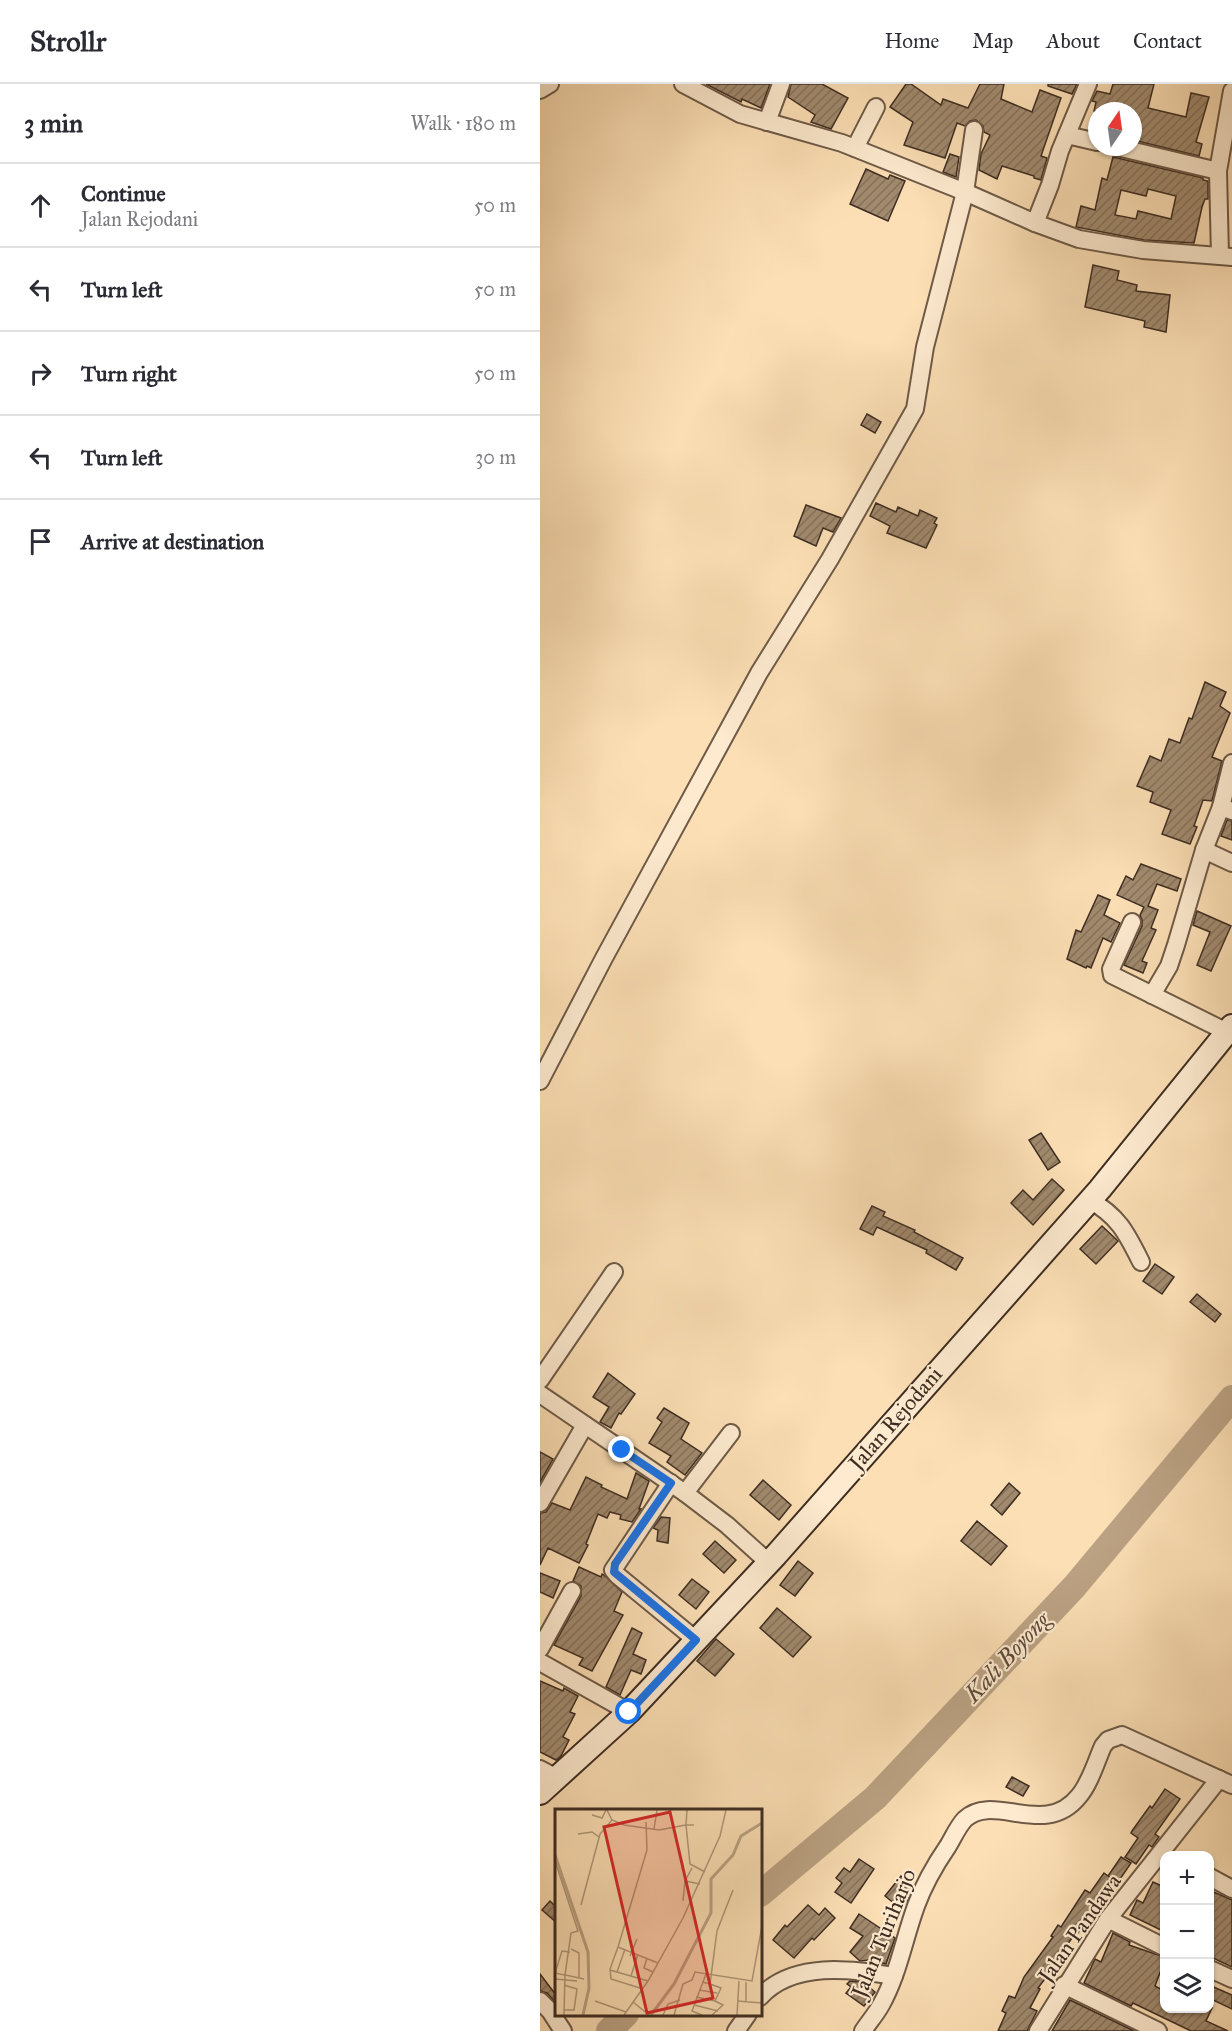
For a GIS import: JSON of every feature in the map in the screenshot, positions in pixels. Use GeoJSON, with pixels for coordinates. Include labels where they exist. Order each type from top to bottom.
{"type":"FeatureCollection","features":[{"type":"Feature","properties":{"kind":"main road","name":"Jalan Rejodani"},"geometry":{"type":"LineString","coordinates":[[540,1793],[549,1773],[629,1712],[768,1562],[1116,1170],[1229,1029]]}},
{"type":"Feature","properties":{"kind":"street"},"geometry":{"type":"LineString","coordinates":[[540,90],[550,84]]}},
{"type":"Feature","properties":{"kind":"street"},"geometry":{"type":"LineString","coordinates":[[684,84],[740,114],[843,142],[965,192],[1035,224],[1079,239],[1143,250],[1226,257],[1218,171],[1232,91]]}},
{"type":"Feature","properties":{"kind":"street"},"geometry":{"type":"LineString","coordinates":[[767,122],[781,84]]}},
{"type":"Feature","properties":{"kind":"street"},"geometry":{"type":"LineString","coordinates":[[1035,224],[1066,135],[1088,84]]}},
{"type":"Feature","properties":{"kind":"street"},"geometry":{"type":"LineString","coordinates":[[855,148],[876,107]]}},
{"type":"Feature","properties":{"kind":"street"},"geometry":{"type":"LineString","coordinates":[[540,1081],[759,673],[830,559],[915,409],[925,347],[965,192],[974,130]]}},
{"type":"Feature","properties":{"kind":"street"},"geometry":{"type":"LineString","coordinates":[[1066,135],[1088,140]]}},
{"type":"Feature","properties":{"kind":"street"},"geometry":{"type":"LineString","coordinates":[[1142,153],[1218,171]]}},
{"type":"Feature","properties":{"kind":"street"},"geometry":{"type":"LineString","coordinates":[[1152,995],[1168,966],[1176,945],[1204,850],[1226,809],[1232,763]]}},
{"type":"Feature","properties":{"kind":"street"},"geometry":{"type":"LineString","coordinates":[[1204,850],[1232,863]]}},
{"type":"Feature","properties":{"kind":"street"},"geometry":{"type":"LineString","coordinates":[[1132,922],[1111,972],[1112,975],[1229,1029]]}},
{"type":"Feature","properties":{"kind":"street"},"geometry":{"type":"LineString","coordinates":[[1094,1194],[1102,1207],[1119,1222],[1141,1262]]}},
{"type":"Feature","properties":{"kind":"street"},"geometry":{"type":"LineString","coordinates":[[540,1380],[614,1272]]}},
{"type":"Feature","properties":{"kind":"street"},"geometry":{"type":"LineString","coordinates":[[540,1394],[685,1493],[727,1525],[768,1562]]}},
{"type":"Feature","properties":{"kind":"street"},"geometry":{"type":"LineString","coordinates":[[540,1503],[585,1425]]}},
{"type":"Feature","properties":{"kind":"street"},"geometry":{"type":"LineString","coordinates":[[685,1493],[730,1433]]}},
{"type":"Feature","properties":{"kind":"street"},"geometry":{"type":"LineString","coordinates":[[671,1483],[613,1570],[696,1640]]}},
{"type":"Feature","properties":{"kind":"street"},"geometry":{"type":"LineString","coordinates":[[540,1649],[572,1591]]}},
{"type":"Feature","properties":{"kind":"street"},"geometry":{"type":"LineString","coordinates":[[540,1662],[629,1712]]}},
{"type":"Feature","properties":{"kind":"street","name":"Jalan Turiharjo"},"geometry":{"type":"LineString","coordinates":[[863,2031],[881,2005],[894,1976],[921,1891],[932,1869],[965,1819],[981,1809],[1021,1815],[1046,1814],[1065,1809],[1080,1795],[1103,1746],[1108,1740],[1122,1735],[1225,1782]]}},
{"type":"Feature","properties":{"kind":"street","name":"Jalan Pandawa"},"geometry":{"type":"LineString","coordinates":[[1167,1851],[1225,1782]]}},
{"type":"Feature","properties":{"kind":"street","name":"Jalan Pandawa"},"geometry":{"type":"LineString","coordinates":[[1038,2031],[1108,1919],[1160,1859]]}},
{"type":"Feature","properties":{"kind":"street"},"geometry":{"type":"LineString","coordinates":[[1214,1879],[1232,1888]]}},
{"type":"Feature","properties":{"kind":"street"},"geometry":{"type":"LineString","coordinates":[[1108,1919],[1160,1945]]}},
{"type":"Feature","properties":{"kind":"street"},"geometry":{"type":"LineString","coordinates":[[762,1995],[771,1986],[785,1979],[812,1973],[848,1969],[894,1976]]}},
{"type":"Feature","properties":{"kind":"street"},"geometry":{"type":"LineString","coordinates":[[1214,1971],[1232,1979]]}},
{"type":"Feature","properties":{"kind":"street"},"geometry":{"type":"LineString","coordinates":[[1065,1985],[1158,2031]]}},
{"type":"Feature","properties":{"kind":"street"},"geometry":{"type":"LineString","coordinates":[[540,2001],[550,2011],[563,2031]]}},
{"type":"Feature","properties":{"kind":"street"},"geometry":{"type":"LineString","coordinates":[[736,2031],[747,2016]]}},
{"type":"Feature","properties":{"kind":"building"},"geometry":{"type":"Polygon","coordinates":[[[706,84],[770,84],[761,108],[742,99],[741,102],[706,84]]]}},
{"type":"Feature","properties":{"kind":"building"},"geometry":{"type":"Polygon","coordinates":[[[791,84],[822,84],[848,98],[831,129],[811,122],[815,115],[788,97],[791,84]]]}},
{"type":"Feature","properties":{"kind":"building"},"geometry":{"type":"Polygon","coordinates":[[[906,84],[911,84],[941,105],[943,99],[968,108],[980,84],[1004,84],[1001,99],[1032,112],[1040,90],[1061,98],[1041,156],[1047,158],[1041,180],[1002,166],[997,179],[979,170],[981,154],[990,135],[984,132],[983,126],[976,120],[970,121],[965,126],[957,123],[945,158],[904,145],[913,122],[890,107],[906,84]]]}},
{"type":"Feature","properties":{"kind":"building"},"geometry":{"type":"Polygon","coordinates":[[[1048,84],[1077,84],[1072,94],[1048,86],[1048,84]]]}},
{"type":"Feature","properties":{"kind":"building"},"geometry":{"type":"Polygon","coordinates":[[[1113,84],[1154,84],[1148,108],[1186,117],[1191,93],[1209,97],[1196,142],[1202,144],[1199,156],[1142,142],[1142,102],[1092,101],[1097,91],[1110,94],[1113,84]]]}},
{"type":"Feature","properties":{"kind":"building"},"geometry":{"type":"Polygon","coordinates":[[[950,154],[959,157],[956,177],[943,172],[950,154]]]}},
{"type":"Feature","properties":{"kind":"building"},"geometry":{"type":"Polygon","coordinates":[[[1113,157],[1208,181],[1208,199],[1205,199],[1202,207],[1194,243],[1144,240],[1076,227],[1081,206],[1095,210],[1102,178],[1107,180],[1113,157]],[[1148,189],[1146,196],[1121,190],[1115,215],[1136,219],[1138,211],[1171,219],[1176,196],[1148,189]]]}},
{"type":"Feature","properties":{"kind":"building"},"geometry":{"type":"Polygon","coordinates":[[[866,169],[888,179],[890,175],[905,181],[888,221],[850,204],[866,169]]]}},
{"type":"Feature","properties":{"kind":"building"},"geometry":{"type":"Polygon","coordinates":[[[1093,265],[1119,271],[1117,280],[1137,285],[1136,291],[1170,295],[1166,332],[1144,327],[1145,321],[1085,307],[1093,265]]]}},
{"type":"Feature","properties":{"kind":"building"},"geometry":{"type":"Polygon","coordinates":[[[867,414],[881,422],[875,433],[861,425],[867,414]]]}},
{"type":"Feature","properties":{"kind":"building"},"geometry":{"type":"Polygon","coordinates":[[[876,503],[896,512],[898,507],[918,516],[920,510],[937,518],[934,523],[937,525],[926,548],[887,533],[890,526],[870,516],[876,503]]]}},
{"type":"Feature","properties":{"kind":"building"},"geometry":{"type":"Polygon","coordinates":[[[806,505],[841,518],[833,532],[823,528],[816,546],[794,536],[806,505]]]}},
{"type":"Feature","properties":{"kind":"building"},"geometry":{"type":"Polygon","coordinates":[[[1205,682],[1226,692],[1220,706],[1230,713],[1212,757],[1222,761],[1212,801],[1203,800],[1194,826],[1197,827],[1190,844],[1162,834],[1171,810],[1150,802],[1153,792],[1137,786],[1150,756],[1161,761],[1169,739],[1180,743],[1189,718],[1192,719],[1205,682]]]}},
{"type":"Feature","properties":{"kind":"building"},"geometry":{"type":"Polygon","coordinates":[[[1227,820],[1232,821],[1232,840],[1221,836],[1227,820]]]}},
{"type":"Feature","properties":{"kind":"building"},"geometry":{"type":"Polygon","coordinates":[[[1141,864],[1181,879],[1177,891],[1157,884],[1148,906],[1158,910],[1151,928],[1156,930],[1142,961],[1147,963],[1143,973],[1124,965],[1142,926],[1140,915],[1144,907],[1117,895],[1126,876],[1133,880],[1141,864]]]}},
{"type":"Feature","properties":{"kind":"building"},"geometry":{"type":"Polygon","coordinates":[[[1098,895],[1110,900],[1104,915],[1120,923],[1111,942],[1103,938],[1091,968],[1087,966],[1086,968],[1067,959],[1076,930],[1081,932],[1098,895]]]}},
{"type":"Feature","properties":{"kind":"building"},"geometry":{"type":"Polygon","coordinates":[[[1197,911],[1231,926],[1211,971],[1197,965],[1210,932],[1193,925],[1197,911]]]}},
{"type":"Feature","properties":{"kind":"building"},"geometry":{"type":"Polygon","coordinates":[[[1041,1133],[1060,1162],[1048,1170],[1029,1140],[1041,1133]]]}},
{"type":"Feature","properties":{"kind":"building"},"geometry":{"type":"Polygon","coordinates":[[[1052,1179],[1064,1190],[1033,1225],[1011,1203],[1023,1190],[1033,1200],[1052,1179]]]}},
{"type":"Feature","properties":{"kind":"building"},"geometry":{"type":"Polygon","coordinates":[[[872,1206],[885,1212],[883,1216],[915,1230],[914,1232],[963,1258],[956,1270],[926,1253],[927,1250],[877,1227],[873,1235],[860,1229],[872,1206]]]}},
{"type":"Feature","properties":{"kind":"building"},"geometry":{"type":"Polygon","coordinates":[[[1102,1226],[1118,1241],[1096,1264],[1080,1249],[1102,1226]]]}},
{"type":"Feature","properties":{"kind":"building"},"geometry":{"type":"Polygon","coordinates":[[[1155,1264],[1174,1277],[1162,1294],[1143,1281],[1155,1264]]]}},
{"type":"Feature","properties":{"kind":"building"},"geometry":{"type":"Polygon","coordinates":[[[1197,1294],[1221,1314],[1215,1322],[1190,1302],[1197,1294]]]}},
{"type":"Feature","properties":{"kind":"building"},"geometry":{"type":"Polygon","coordinates":[[[608,1373],[635,1394],[621,1414],[619,1413],[611,1428],[600,1422],[609,1407],[593,1397],[608,1373]]]}},
{"type":"Feature","properties":{"kind":"building"},"geometry":{"type":"Polygon","coordinates":[[[664,1408],[689,1423],[681,1439],[702,1453],[685,1475],[667,1462],[671,1456],[649,1443],[662,1422],[657,1418],[664,1408]]]}},
{"type":"Feature","properties":{"kind":"building"},"geometry":{"type":"Polygon","coordinates":[[[540,1452],[553,1459],[540,1482],[540,1452]]]}},
{"type":"Feature","properties":{"kind":"building"},"geometry":{"type":"Polygon","coordinates":[[[636,1473],[649,1481],[639,1509],[641,1509],[632,1522],[620,1519],[621,1515],[610,1512],[607,1518],[598,1514],[586,1544],[588,1545],[579,1563],[548,1548],[540,1565],[540,1513],[546,1512],[552,1503],[570,1510],[586,1477],[627,1499],[636,1473]]]}},
{"type":"Feature","properties":{"kind":"building"},"geometry":{"type":"Polygon","coordinates":[[[763,1480],[791,1505],[779,1520],[750,1495],[763,1480]]]}},
{"type":"Feature","properties":{"kind":"building"},"geometry":{"type":"Polygon","coordinates":[[[1009,1483],[1020,1493],[1002,1515],[991,1505],[1009,1483]]]}},
{"type":"Feature","properties":{"kind":"building"},"geometry":{"type":"Polygon","coordinates":[[[661,1517],[670,1518],[668,1543],[657,1541],[658,1530],[653,1528],[661,1517]]]}},
{"type":"Feature","properties":{"kind":"building"},"geometry":{"type":"Polygon","coordinates":[[[977,1521],[1007,1546],[991,1565],[961,1541],[977,1521]]]}},
{"type":"Feature","properties":{"kind":"building"},"geometry":{"type":"Polygon","coordinates":[[[715,1541],[736,1560],[724,1573],[703,1554],[715,1541]]]}},
{"type":"Feature","properties":{"kind":"building"},"geometry":{"type":"Polygon","coordinates":[[[798,1561],[813,1573],[795,1596],[780,1585],[798,1561]]]}},
{"type":"Feature","properties":{"kind":"building"},"geometry":{"type":"Polygon","coordinates":[[[579,1567],[601,1577],[602,1574],[604,1575],[622,1592],[614,1611],[623,1615],[592,1671],[579,1665],[583,1658],[554,1645],[581,1596],[581,1586],[573,1581],[579,1567]]]}},
{"type":"Feature","properties":{"kind":"building"},"geometry":{"type":"Polygon","coordinates":[[[540,1573],[560,1581],[553,1598],[540,1592],[540,1573]]]}},
{"type":"Feature","properties":{"kind":"building"},"geometry":{"type":"Polygon","coordinates":[[[692,1579],[709,1592],[696,1609],[679,1595],[692,1579]]]}},
{"type":"Feature","properties":{"kind":"building"},"geometry":{"type":"Polygon","coordinates":[[[777,1608],[811,1637],[793,1657],[760,1628],[777,1608]]]}},
{"type":"Feature","properties":{"kind":"building"},"geometry":{"type":"Polygon","coordinates":[[[632,1628],[642,1633],[633,1654],[646,1660],[641,1674],[631,1670],[620,1695],[606,1687],[632,1628]]]}},
{"type":"Feature","properties":{"kind":"building"},"geometry":{"type":"Polygon","coordinates":[[[716,1639],[734,1654],[715,1676],[697,1661],[716,1639]]]}},
{"type":"Feature","properties":{"kind":"building"},"geometry":{"type":"Polygon","coordinates":[[[540,1681],[563,1691],[564,1688],[578,1696],[570,1712],[575,1714],[563,1737],[569,1740],[561,1756],[556,1760],[540,1752],[540,1681]]]}},
{"type":"Feature","properties":{"kind":"building"},"geometry":{"type":"Polygon","coordinates":[[[1012,1777],[1029,1786],[1023,1796],[1006,1787],[1012,1777]]]}},
{"type":"Feature","properties":{"kind":"building"},"geometry":{"type":"Polygon","coordinates":[[[1165,1789],[1180,1799],[1155,1834],[1159,1837],[1152,1847],[1149,1845],[1136,1864],[1125,1857],[1138,1838],[1131,1833],[1165,1789]]]}},
{"type":"Feature","properties":{"kind":"building"},"geometry":{"type":"Polygon","coordinates":[[[1121,1857],[1131,1863],[1118,1882],[1108,1876],[1121,1857]]]}},
{"type":"Feature","properties":{"kind":"building"},"geometry":{"type":"Polygon","coordinates":[[[859,1859],[874,1869],[851,1903],[835,1892],[842,1883],[836,1878],[844,1868],[850,1872],[859,1859]]]}},
{"type":"Feature","properties":{"kind":"building"},"geometry":{"type":"Polygon","coordinates":[[[1104,1873],[1116,1882],[1101,1903],[1105,1906],[1086,1934],[1080,1930],[1076,1932],[1063,1951],[1065,1952],[1038,1988],[1040,1989],[1030,2008],[1037,2011],[1027,2031],[998,2031],[1006,2013],[1002,2011],[1009,1996],[1015,1998],[1024,1977],[1053,1937],[1051,1936],[1058,1925],[1061,1927],[1085,1890],[1090,1893],[1104,1873]]]}},
{"type":"Feature","properties":{"kind":"building"},"geometry":{"type":"Polygon","coordinates":[[[901,1876],[913,1886],[901,1909],[885,1896],[901,1876]]]}},
{"type":"Feature","properties":{"kind":"building"},"geometry":{"type":"Polygon","coordinates":[[[1153,1882],[1160,1885],[1160,1930],[1130,1915],[1137,1900],[1143,1903],[1153,1882]]]}},
{"type":"Feature","properties":{"kind":"building"},"geometry":{"type":"Polygon","coordinates":[[[1214,1892],[1232,1900],[1232,1967],[1214,1958],[1214,1892]]]}},
{"type":"Feature","properties":{"kind":"building"},"geometry":{"type":"Polygon","coordinates":[[[550,1901],[555,1906],[555,1921],[542,1910],[550,1901]]]}},
{"type":"Feature","properties":{"kind":"building"},"geometry":{"type":"Polygon","coordinates":[[[808,1905],[819,1915],[825,1908],[835,1918],[794,1958],[773,1940],[785,1925],[787,1927],[808,1905]]]}},
{"type":"Feature","properties":{"kind":"building"},"geometry":{"type":"Polygon","coordinates":[[[859,1914],[895,1938],[886,1964],[870,1960],[860,1961],[850,1952],[863,1936],[850,1928],[859,1914]]]}},
{"type":"Feature","properties":{"kind":"building"},"geometry":{"type":"Polygon","coordinates":[[[1113,1933],[1130,1942],[1129,1945],[1160,1956],[1160,1973],[1155,1986],[1160,1989],[1160,2013],[1210,2013],[1206,2021],[1228,2031],[1191,2031],[1133,2003],[1131,2006],[1084,1983],[1095,1959],[1101,1962],[1113,1933]]]}},
{"type":"Feature","properties":{"kind":"building"},"geometry":{"type":"Polygon","coordinates":[[[540,1974],[555,1994],[555,2002],[547,1993],[540,1991],[540,1974]]]}},
{"type":"Feature","properties":{"kind":"building"},"geometry":{"type":"Polygon","coordinates":[[[850,1981],[863,1982],[875,1992],[864,2006],[846,1993],[851,1987],[847,1984],[850,1981]]]}},
{"type":"Feature","properties":{"kind":"building"},"geometry":{"type":"Polygon","coordinates":[[[1214,1987],[1232,1995],[1232,2009],[1214,2000],[1214,1987]]]}},
{"type":"Feature","properties":{"kind":"building"},"geometry":{"type":"Polygon","coordinates":[[[1070,2000],[1134,2031],[1052,2031],[1070,2000]]]}},
{"type":"Feature","properties":{"kind":"waterway","name":"Kali Boyong"},"geometry":{"type":"LineString","coordinates":[[762,1892],[875,1798],[1074,1587],[1232,1398]]}},
{"type":"Feature","properties":{"kind":"waterway","name":"Kali Boyong"},"geometry":{"type":"LineString","coordinates":[[609,2031],[624,2016]]}},
{"type":"Feature","properties":{"kind":"route"},"geometry":{"type":"LineString","coordinates":[[622,1450],[671,1483],[613,1570],[696,1640],[629,1712]]}}]}
